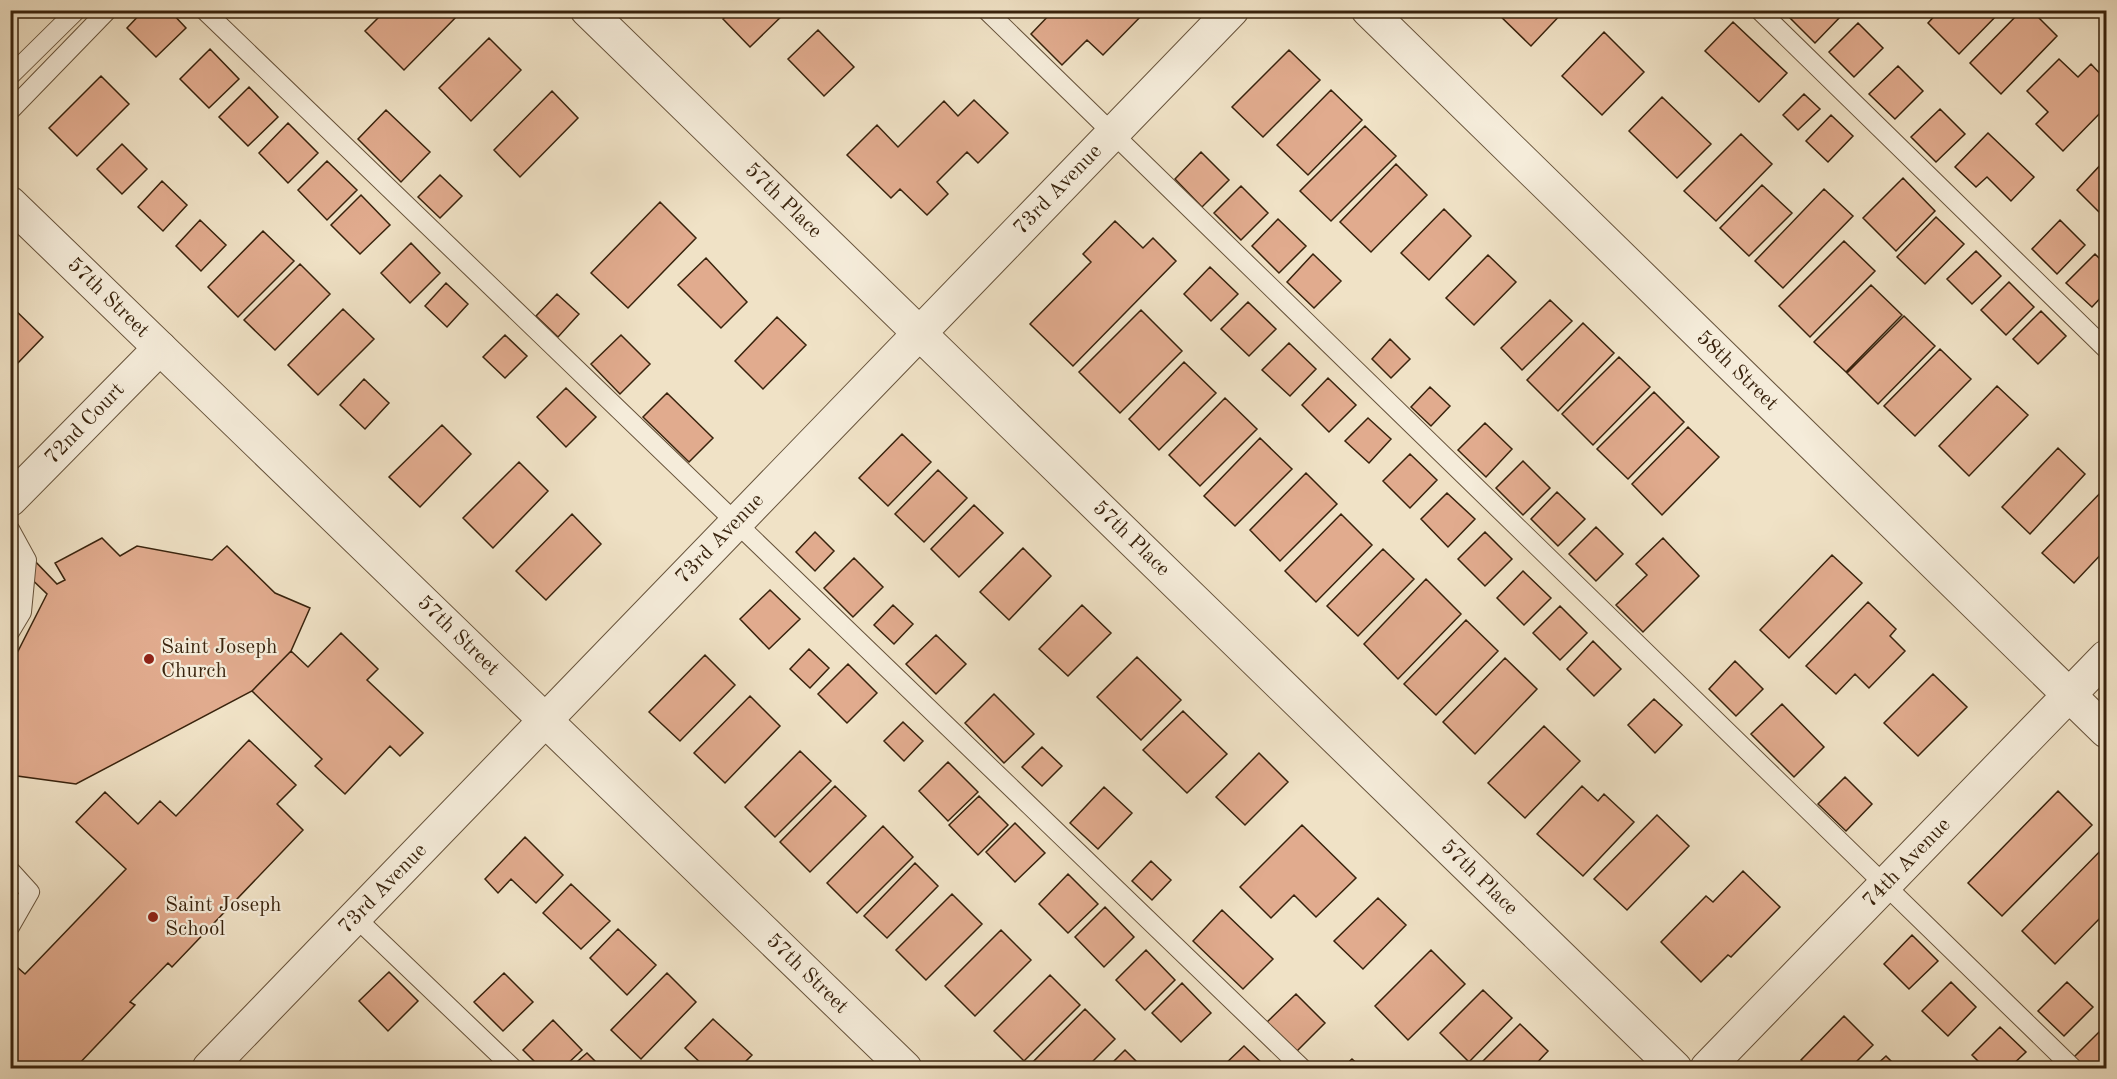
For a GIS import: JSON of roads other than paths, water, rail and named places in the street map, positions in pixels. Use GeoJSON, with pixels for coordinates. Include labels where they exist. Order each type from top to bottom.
{"type":"FeatureCollection","features":[{"type":"Feature","properties":{"kind":"street","name":"57th Place"},"geometry":{"type":"LineString","coordinates":[[587,10],[1675,1068]]}},
{"type":"Feature","properties":{"kind":"street","name":"73rd Avenue"},"geometry":{"type":"LineString","coordinates":[[209,1068],[1232,10]]}},
{"type":"Feature","properties":{"kind":"street","name":"58th Street"},"geometry":{"type":"LineString","coordinates":[[1368,10],[2106,731]]}},
{"type":"Feature","properties":{"kind":"street","name":"57th Street"},"geometry":{"type":"LineString","coordinates":[[10,203],[905,1068]]}},
{"type":"Feature","properties":{"kind":"street","name":"72nd Court"},"geometry":{"type":"LineString","coordinates":[[10,500],[160,348]]}},
{"type":"Feature","properties":{"kind":"street","name":"74th Avenue"},"geometry":{"type":"LineString","coordinates":[[1707,1068],[2106,657]]}},
{"type":"Feature","properties":{"kind":"lane"},"geometry":{"type":"LineString","coordinates":[[10,76],[76,10]]}},
{"type":"Feature","properties":{"kind":"lane"},"geometry":{"type":"LineString","coordinates":[[10,111],[108,10]]}},
{"type":"Feature","properties":{"kind":"lane"},"geometry":{"type":"LineString","coordinates":[[204,10],[1302,1068]]}},
{"type":"Feature","properties":{"kind":"lane"},"geometry":{"type":"LineString","coordinates":[[986,10],[2073,1068]]}},
{"type":"Feature","properties":{"kind":"lane"},"geometry":{"type":"LineString","coordinates":[[1759,10],[2106,349]]}},
{"type":"Feature","properties":{"kind":"lane"},"geometry":{"type":"LineString","coordinates":[[10,529],[27,560],[22,612],[10,632]]}},
{"type":"Feature","properties":{"kind":"lane"},"geometry":{"type":"LineString","coordinates":[[10,870],[30,892],[10,927]]}},
{"type":"Feature","properties":{"kind":"lane"},"geometry":{"type":"LineString","coordinates":[[356,917],[513,1068]]}},
{"type":"Feature","properties":{"kind":"place","name":"Saint Joseph Church"},"geometry":{"type":"Point","coordinates":[149,659]}},
{"type":"Feature","properties":{"kind":"place","name":"Saint Joseph School"},"geometry":{"type":"Point","coordinates":[153,917]}}]}
